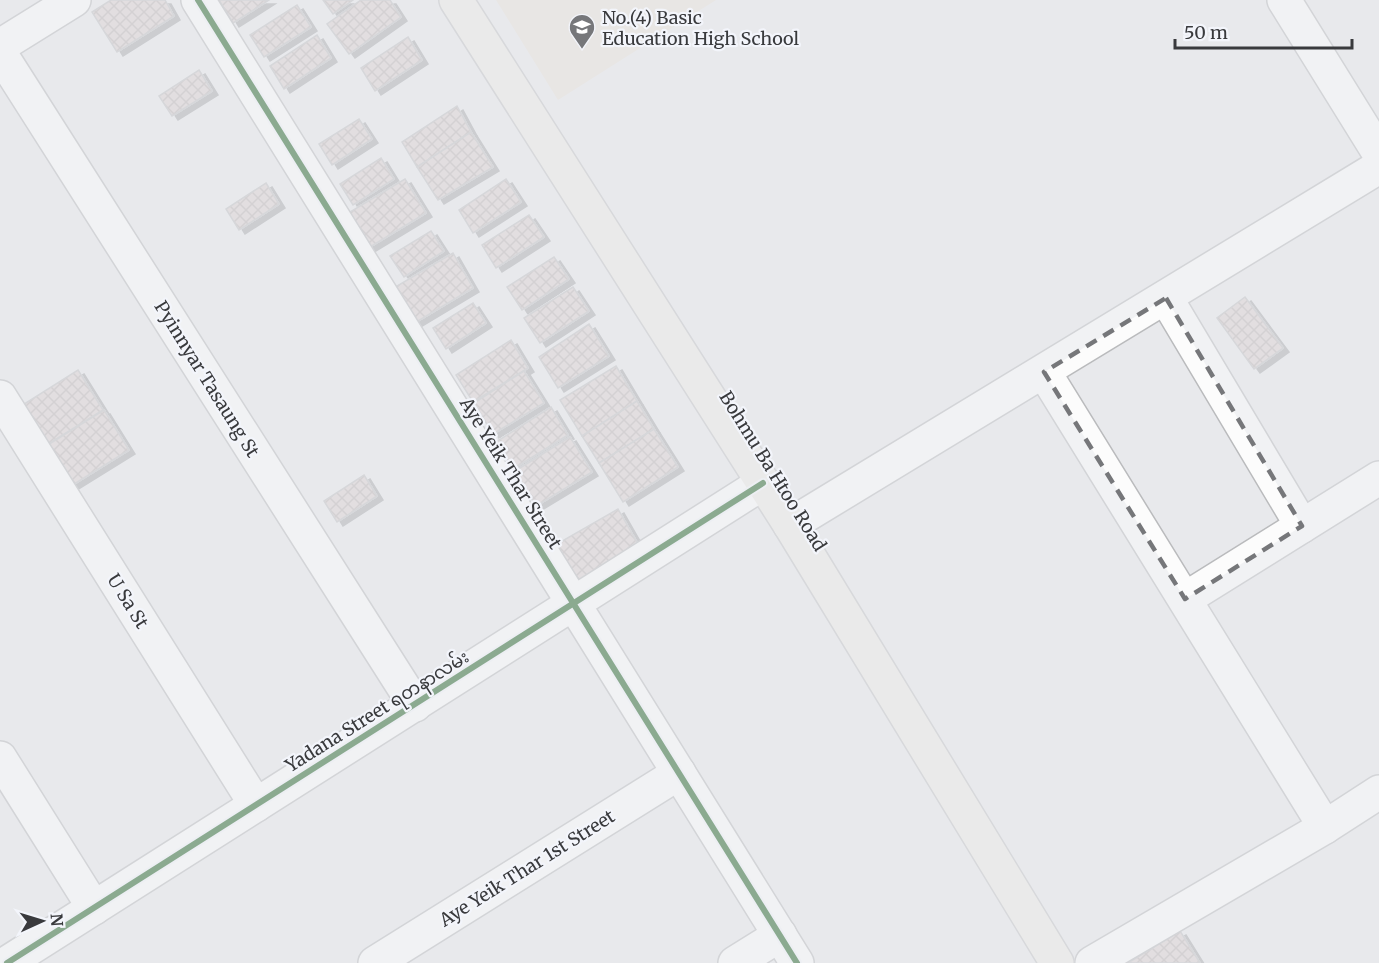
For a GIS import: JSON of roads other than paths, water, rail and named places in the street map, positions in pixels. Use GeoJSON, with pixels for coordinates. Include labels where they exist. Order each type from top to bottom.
{"type":"FeatureCollection","features":[{"type":"Feature","properties":{"kind":"main road","name":"Bohmu Ba Htoo Road"},"geometry":{"type":"LineString","coordinates":[[456,0],[790,525],[1057,963]]}},
{"type":"Feature","properties":{"kind":"street"},"geometry":{"type":"LineString","coordinates":[[0,46],[74,0]]}},
{"type":"Feature","properties":{"kind":"street","name":"Aye Yeik Thar Street"},"geometry":{"type":"LineString","coordinates":[[198,0],[797,963]]}},
{"type":"Feature","properties":{"kind":"street"},"geometry":{"type":"LineString","coordinates":[[1284,0],[1379,153]]}},
{"type":"Feature","properties":{"kind":"street","name":"Pyinnyar Tasaung St"},"geometry":{"type":"LineString","coordinates":[[0,53],[415,705]]}},
{"type":"Feature","properties":{"kind":"street"},"geometry":{"type":"LineString","coordinates":[[790,525],[1379,167]]}},
{"type":"Feature","properties":{"kind":"street"},"geometry":{"type":"LineString","coordinates":[[1166,298],[1302,526]]}},
{"type":"Feature","properties":{"kind":"street"},"geometry":{"type":"LineString","coordinates":[[1044,372],[1325,827]]}},
{"type":"Feature","properties":{"kind":"street","name":"U Sa St"},"geometry":{"type":"LineString","coordinates":[[0,397],[256,805]]}},
{"type":"Feature","properties":{"kind":"street"},"geometry":{"type":"LineString","coordinates":[[1185,599],[1379,478]]}},
{"type":"Feature","properties":{"kind":"street","name":"Yadana Street ရတနာလမ်း"},"geometry":{"type":"LineString","coordinates":[[7,963],[763,483]]}},
{"type":"Feature","properties":{"kind":"street"},"geometry":{"type":"LineString","coordinates":[[0,758],[94,908]]}},
{"type":"Feature","properties":{"kind":"street","name":"Aye Yeik Thar 1st Street"},"geometry":{"type":"LineString","coordinates":[[375,963],[679,773]]}},
{"type":"Feature","properties":{"kind":"street"},"geometry":{"type":"LineString","coordinates":[[1092,963],[1325,827],[1379,792]]}},
{"type":"Feature","properties":{"kind":"street"},"geometry":{"type":"LineString","coordinates":[[735,963],[780,935]]}},
{"type":"Feature","properties":{"kind":"place","name":"No.(4) Basic Education High School"},"geometry":{"type":"Point","coordinates":[582,50]}}]}
